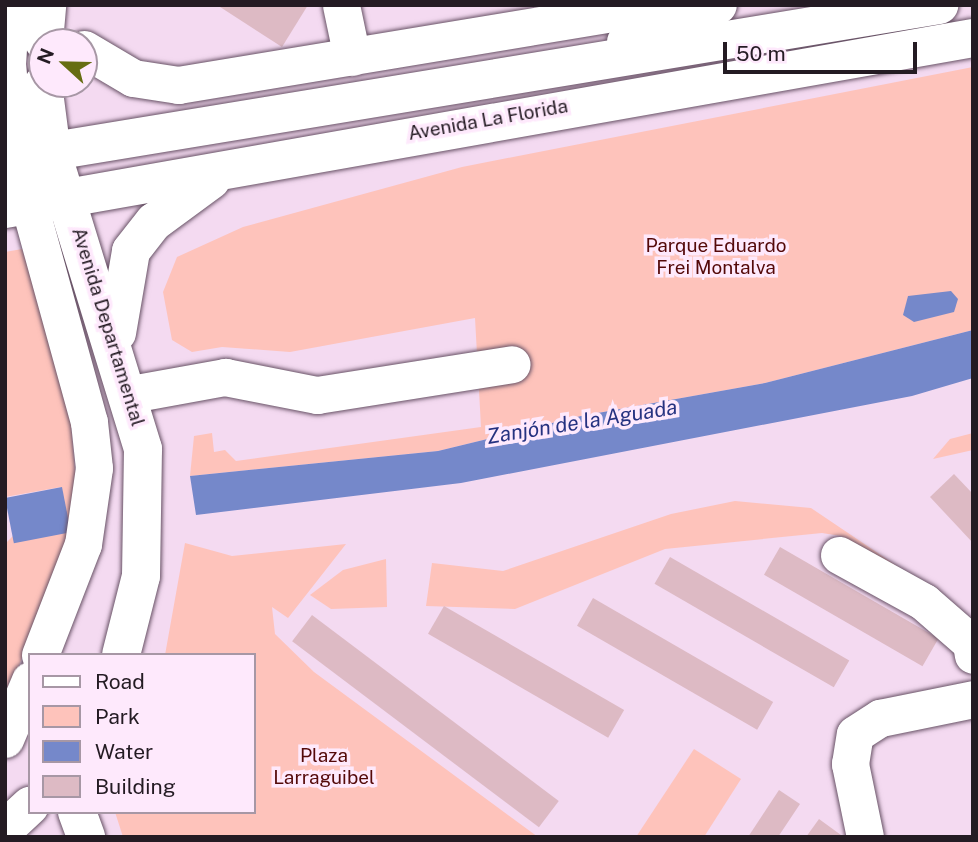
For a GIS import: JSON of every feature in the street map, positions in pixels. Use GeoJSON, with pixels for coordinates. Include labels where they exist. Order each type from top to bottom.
{"type":"FeatureCollection","features":[{"type":"Feature","properties":{"kind":"main road"},"geometry":{"type":"LineString","coordinates":[[46,28],[49,5]]}},
{"type":"Feature","properties":{"kind":"main road"},"geometry":{"type":"LineString","coordinates":[[555,71],[718,5]]}},
{"type":"Feature","properties":{"kind":"main road","name":"Avenida La Florida"},"geometry":{"type":"LineString","coordinates":[[24,156],[555,71],[939,5]]}},
{"type":"Feature","properties":{"kind":"main road","name":"Avenida La Florida"},"geometry":{"type":"LineString","coordinates":[[15,207],[227,172],[430,129],[973,38]]}},
{"type":"Feature","properties":{"kind":"main road","name":"Avenida Departamental"},"geometry":{"type":"LineString","coordinates":[[39,98],[24,156],[69,198],[131,394],[143,449],[145,536],[121,653]]}},
{"type":"Feature","properties":{"kind":"main road"},"geometry":{"type":"LineString","coordinates":[[118,356],[119,295],[131,251],[181,199],[227,172]]}},
{"type":"Feature","properties":{"kind":"main road"},"geometry":{"type":"LineString","coordinates":[[16,837],[5,830],[28,808]]}},
{"type":"Feature","properties":{"kind":"main road"},"geometry":{"type":"LineString","coordinates":[[78,814],[86,837]]}},
{"type":"Feature","properties":{"kind":"street"},"geometry":{"type":"LineString","coordinates":[[11,5],[7,77],[24,156],[15,207],[89,422],[94,468],[83,544],[41,653]]}},
{"type":"Feature","properties":{"kind":"street"},"geometry":{"type":"LineString","coordinates":[[49,5],[66,28]]}},
{"type":"Feature","properties":{"kind":"street"},"geometry":{"type":"LineString","coordinates":[[341,5],[352,57]]}},
{"type":"Feature","properties":{"kind":"street"},"geometry":{"type":"LineString","coordinates":[[98,57],[133,78],[178,85],[662,5]]}},
{"type":"Feature","properties":{"kind":"street"},"geometry":{"type":"LineString","coordinates":[[131,394],[225,377],[317,395],[512,364]]}},
{"type":"Feature","properties":{"kind":"street"},"geometry":{"type":"LineString","coordinates":[[839,555],[924,602],[971,643],[973,655]]}},
{"type":"Feature","properties":{"kind":"street"},"geometry":{"type":"LineString","coordinates":[[5,739],[28,685]]}},
{"type":"Feature","properties":{"kind":"street"},"geometry":{"type":"LineString","coordinates":[[865,837],[850,764],[855,734],[880,718],[973,699]]}},
{"type":"Feature","properties":{"kind":"green space","name":"Parque Eduardo Frei Montalva"},"geometry":{"type":"Polygon","coordinates":[[[973,67],[973,330],[765,383],[581,416],[438,451],[190,476],[194,436],[212,433],[214,452],[225,450],[236,461],[481,427],[475,318],[290,352],[222,347],[192,352],[172,340],[163,292],[177,257],[243,227],[462,167],[973,67]]]}},
{"type":"Feature","properties":{"kind":"green space"},"geometry":{"type":"Polygon","coordinates":[[[22,249],[68,389],[78,507],[5,703],[5,536],[7,542],[61,487],[5,497],[5,252],[22,249]]]}},
{"type":"Feature","properties":{"kind":"green space"},"geometry":{"type":"Polygon","coordinates":[[[973,433],[973,450],[933,459],[950,439],[973,433]]]}},
{"type":"Feature","properties":{"kind":"green space"},"geometry":{"type":"Polygon","coordinates":[[[735,501],[811,508],[952,603],[841,536],[822,533],[665,549],[515,609],[426,606],[432,563],[503,571],[671,514],[735,501]]]}},
{"type":"Feature","properties":{"kind":"green space","name":"Plaza Larraguibel"},"geometry":{"type":"Polygon","coordinates":[[[185,543],[232,556],[346,544],[288,618],[272,607],[275,634],[314,672],[538,837],[123,837],[116,814],[256,814],[256,653],[165,653],[185,543]]]}},
{"type":"Feature","properties":{"kind":"green space"},"geometry":{"type":"Polygon","coordinates":[[[386,559],[387,607],[331,609],[310,595],[343,570],[386,559]]]}},
{"type":"Feature","properties":{"kind":"green space"},"geometry":{"type":"Polygon","coordinates":[[[694,749],[741,779],[704,837],[636,837],[694,749]]]}},
{"type":"Feature","properties":{"kind":"water"},"geometry":{"type":"Polygon","coordinates":[[[951,291],[958,299],[954,312],[914,322],[903,315],[908,296],[951,291]]]}},
{"type":"Feature","properties":{"kind":"water","name":"Zanjón de la Aguada"},"geometry":{"type":"Polygon","coordinates":[[[973,330],[973,378],[912,396],[461,483],[196,515],[190,476],[438,451],[581,416],[765,383],[973,330]]]}},
{"type":"Feature","properties":{"kind":"water"},"geometry":{"type":"Polygon","coordinates":[[[62,487],[71,532],[14,543],[5,498],[62,487]]]}},
{"type":"Feature","properties":{"kind":"building"},"geometry":{"type":"Polygon","coordinates":[[[217,5],[308,5],[282,47],[217,5]]]}},
{"type":"Feature","properties":{"kind":"building"},"geometry":{"type":"Polygon","coordinates":[[[954,474],[973,494],[973,543],[930,497],[954,474]]]}},
{"type":"Feature","properties":{"kind":"building"},"geometry":{"type":"Polygon","coordinates":[[[780,547],[938,638],[922,666],[764,575],[780,547]]]}},
{"type":"Feature","properties":{"kind":"building"},"geometry":{"type":"Polygon","coordinates":[[[670,557],[849,660],[834,687],[654,584],[670,557]]]}},
{"type":"Feature","properties":{"kind":"building"},"geometry":{"type":"Polygon","coordinates":[[[593,598],[773,702],[757,730],[577,626],[593,598]]]}},
{"type":"Feature","properties":{"kind":"building"},"geometry":{"type":"Polygon","coordinates":[[[444,606],[624,710],[608,738],[428,634],[444,606]]]}},
{"type":"Feature","properties":{"kind":"building"},"geometry":{"type":"Polygon","coordinates":[[[312,615],[559,801],[539,827],[292,641],[312,615]]]}},
{"type":"Feature","properties":{"kind":"building"},"geometry":{"type":"Polygon","coordinates":[[[779,790],[800,804],[778,837],[748,837],[779,790]]]}},
{"type":"Feature","properties":{"kind":"building"},"geometry":{"type":"Polygon","coordinates":[[[819,819],[841,835],[840,837],[806,837],[819,819]]]}}]}
